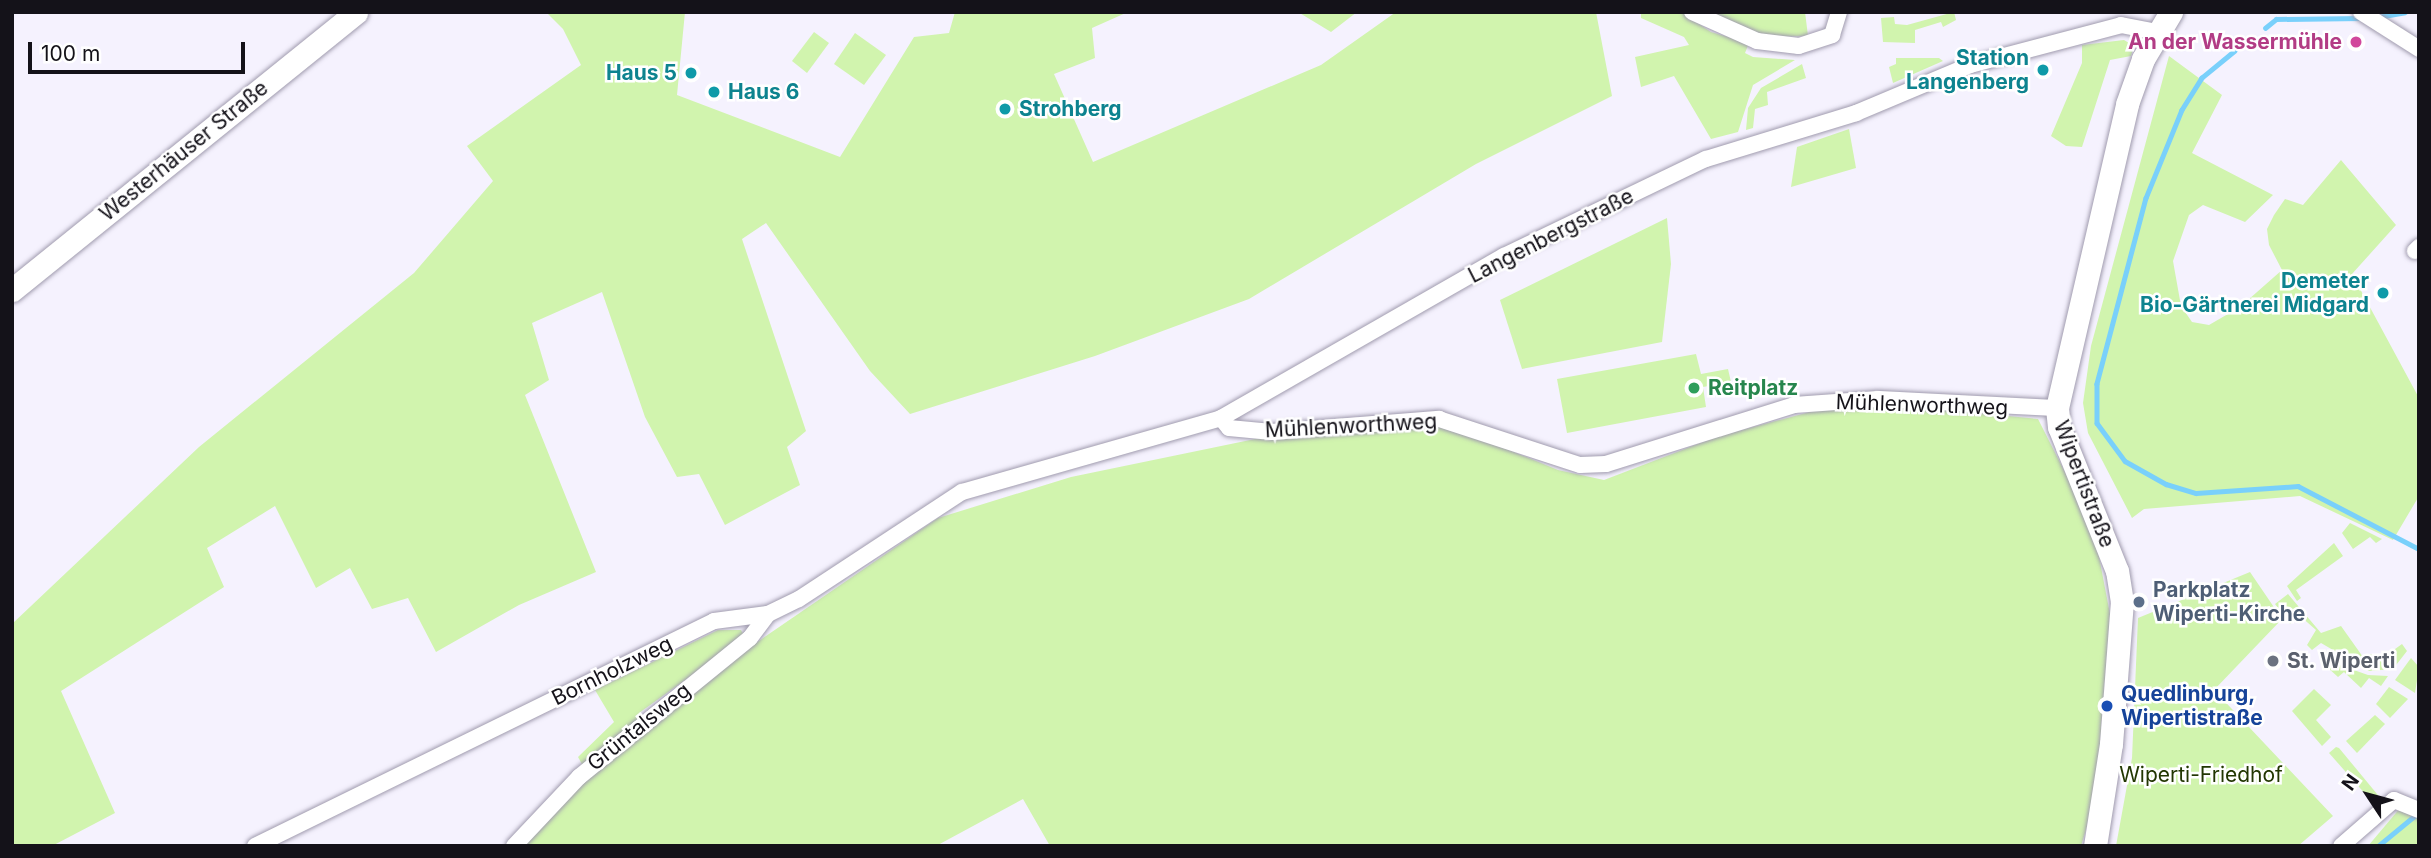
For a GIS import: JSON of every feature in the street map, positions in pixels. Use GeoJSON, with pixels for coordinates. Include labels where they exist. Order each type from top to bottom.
{"type":"FeatureCollection","features":[{"type":"Feature","properties":{"kind":"street","name":"Westerhäuser Straße"},"geometry":{"type":"LineString","coordinates":[[12,290],[356,12]]}},
{"type":"Feature","properties":{"kind":"street"},"geometry":{"type":"LineString","coordinates":[[1692,12],[1757,41],[1799,46],[1832,35],[1839,12]]}},
{"type":"Feature","properties":{"kind":"street","name":"Wipertistraße"},"geometry":{"type":"LineString","coordinates":[[2095,846],[2111,744],[2122,602],[2118,571],[2059,427],[2057,408],[2127,104],[2157,32],[2171,12]]}},
{"type":"Feature","properties":{"kind":"street"},"geometry":{"type":"LineString","coordinates":[[2361,12],[2419,49]]}},
{"type":"Feature","properties":{"kind":"street","name":"Langenbergstraße"},"geometry":{"type":"LineString","coordinates":[[962,492],[1221,418],[1504,256],[1706,159],[1856,113],[1970,65],[2121,24],[2157,32]]}},
{"type":"Feature","properties":{"kind":"street","name":"Mühlenworthweg"},"geometry":{"type":"LineString","coordinates":[[1221,418],[1229,428],[1272,432],[1439,419],[1580,464],[1606,464],[1805,404],[1878,399],[2057,408]]}},
{"type":"Feature","properties":{"kind":"street","name":"Bornholzweg"},"geometry":{"type":"LineString","coordinates":[[255,846],[714,621],[768,614],[851,568],[962,492]]}},
{"type":"Feature","properties":{"kind":"street","name":"Grüntalsweg"},"geometry":{"type":"LineString","coordinates":[[514,846],[579,777],[750,638],[768,614]]}},
{"type":"Feature","properties":{"kind":"street"},"geometry":{"type":"LineString","coordinates":[[2341,846],[2394,800],[2416,809]]}},
{"type":"Feature","properties":{"kind":"green space"},"geometry":{"type":"Polygon","coordinates":[[[546,12],[685,12],[677,95],[840,157],[914,37],[949,33],[955,12],[1128,12],[1092,28],[1095,58],[1054,74],[1093,162],[1321,65],[1396,12],[1596,12],[1612,96],[1476,164],[1249,299],[1095,356],[910,414],[870,371],[766,223],[742,239],[806,431],[787,447],[800,485],[725,525],[699,474],[677,477],[645,417],[602,292],[532,323],[549,380],[525,395],[596,572],[519,605],[436,652],[408,598],[372,609],[350,568],[316,588],[275,506],[207,548],[224,587],[61,691],[115,813],[52,846],[12,846],[12,624],[199,447],[414,273],[493,181],[467,146],[581,65],[563,29],[546,12]]]}},
{"type":"Feature","properties":{"kind":"green space"},"geometry":{"type":"Polygon","coordinates":[[[1298,12],[1357,12],[1331,32],[1298,12]]]}},
{"type":"Feature","properties":{"kind":"green space"},"geometry":{"type":"Polygon","coordinates":[[[1641,12],[1681,12],[1711,32],[1749,43],[1745,53],[1753,57],[1795,60],[1753,85],[1738,132],[1711,139],[1674,76],[1641,87],[1635,57],[1689,45],[1684,37],[1641,18],[1641,12]]]}},
{"type":"Feature","properties":{"kind":"green space"},"geometry":{"type":"Polygon","coordinates":[[[1702,12],[1805,12],[1808,36],[1766,37],[1702,12]]]}},
{"type":"Feature","properties":{"kind":"green space"},"geometry":{"type":"Polygon","coordinates":[[[1954,12],[1956,20],[1943,27],[1941,22],[1915,30],[1915,43],[1883,42],[1881,18],[1894,17],[1895,24],[1907,25],[1954,12]]]}},
{"type":"Feature","properties":{"kind":"green space"},"geometry":{"type":"Polygon","coordinates":[[[814,32],[829,43],[807,73],[792,61],[814,32]]]}},
{"type":"Feature","properties":{"kind":"green space"},"geometry":{"type":"Polygon","coordinates":[[[855,33],[886,55],[864,85],[834,64],[855,33]]]}},
{"type":"Feature","properties":{"kind":"green space"},"geometry":{"type":"Polygon","coordinates":[[[2124,40],[2134,46],[2131,56],[2110,60],[2082,147],[2066,146],[2051,136],[2082,63],[2082,45],[2124,40]]]}},
{"type":"Feature","properties":{"kind":"green space"},"geometry":{"type":"Polygon","coordinates":[[[2169,56],[2222,95],[2192,153],[2273,195],[2245,222],[2203,205],[2189,215],[2173,261],[2181,306],[2192,322],[2209,325],[2240,307],[2282,270],[2269,245],[2267,229],[2274,215],[2285,199],[2303,205],[2341,160],[2396,225],[2352,274],[2419,398],[2419,496],[2393,540],[2300,496],[2144,509],[2132,518],[2088,433],[2083,403],[2091,346],[2169,56]]]}},
{"type":"Feature","properties":{"kind":"green space"},"geometry":{"type":"Polygon","coordinates":[[[1896,58],[1939,58],[1943,61],[1893,83],[1889,67],[1896,64],[1896,58]]]}},
{"type":"Feature","properties":{"kind":"green space"},"geometry":{"type":"Polygon","coordinates":[[[1802,64],[1806,78],[1767,92],[1768,105],[1755,109],[1753,128],[1746,130],[1748,108],[1761,88],[1802,64]]]}},
{"type":"Feature","properties":{"kind":"green space"},"geometry":{"type":"Polygon","coordinates":[[[1849,129],[1856,168],[1791,187],[1797,147],[1849,129]]]}},
{"type":"Feature","properties":{"kind":"green space"},"geometry":{"type":"Polygon","coordinates":[[[1667,218],[1671,264],[1662,342],[1522,369],[1500,300],[1667,218]]]}},
{"type":"Feature","properties":{"kind":"green space"},"geometry":{"type":"Polygon","coordinates":[[[1696,354],[1701,374],[1728,369],[1731,382],[1703,387],[1706,407],[1567,433],[1557,379],[1696,354]]]}},
{"type":"Feature","properties":{"kind":"green space"},"geometry":{"type":"Polygon","coordinates":[[[1885,404],[2038,419],[2073,488],[2096,541],[2110,614],[2096,797],[2081,846],[1050,846],[1023,799],[936,846],[524,846],[588,776],[750,647],[938,518],[1071,477],[1255,439],[1418,426],[1453,427],[1558,470],[1604,480],[1716,437],[1828,407],[1885,404]]]}},
{"type":"Feature","properties":{"kind":"green space"},"geometry":{"type":"Polygon","coordinates":[[[2350,523],[2382,539],[2376,543],[2370,537],[2353,549],[2342,533],[2350,523]]]}},
{"type":"Feature","properties":{"kind":"green space"},"geometry":{"type":"Polygon","coordinates":[[[2334,543],[2343,556],[2296,590],[2301,598],[2297,601],[2287,586],[2334,543]]]}},
{"type":"Feature","properties":{"kind":"green space","name":"Wiperti-Friedhof"},"geometry":{"type":"Polygon","coordinates":[[[2250,572],[2282,619],[2214,690],[2333,816],[2298,846],[2116,846],[2132,758],[2138,618],[2250,572]]]}},
{"type":"Feature","properties":{"kind":"green space"},"geometry":{"type":"Polygon","coordinates":[[[2288,594],[2321,633],[2341,626],[2363,657],[2371,654],[2377,662],[2402,644],[2407,651],[2393,669],[2369,671],[2321,643],[2312,650],[2307,645],[2316,630],[2299,615],[2290,624],[2275,604],[2288,594]]]}},
{"type":"Feature","properties":{"kind":"green space"},"geometry":{"type":"Polygon","coordinates":[[[718,630],[741,630],[745,637],[639,713],[641,719],[583,766],[578,757],[614,722],[595,690],[718,630]]]}},
{"type":"Feature","properties":{"kind":"green space"},"geometry":{"type":"Polygon","coordinates":[[[2411,658],[2419,667],[2415,693],[2395,680],[2411,658]]]}},
{"type":"Feature","properties":{"kind":"green space"},"geometry":{"type":"Polygon","coordinates":[[[2331,662],[2368,675],[2388,676],[2381,686],[2369,678],[2361,688],[2344,672],[2338,677],[2327,667],[2331,662]]]}},
{"type":"Feature","properties":{"kind":"green space"},"geometry":{"type":"Polygon","coordinates":[[[2389,687],[2408,699],[2390,718],[2376,704],[2389,687]]]}},
{"type":"Feature","properties":{"kind":"green space"},"geometry":{"type":"Polygon","coordinates":[[[2314,689],[2331,705],[2316,720],[2331,737],[2322,746],[2292,711],[2314,689]]]}},
{"type":"Feature","properties":{"kind":"green space"},"geometry":{"type":"Polygon","coordinates":[[[2375,715],[2385,724],[2357,753],[2346,741],[2375,715]]]}},
{"type":"Feature","properties":{"kind":"green space"},"geometry":{"type":"Polygon","coordinates":[[[2336,747],[2382,800],[2375,805],[2329,753],[2336,747]]]}},
{"type":"Feature","properties":{"kind":"green space"},"geometry":{"type":"Polygon","coordinates":[[[2401,807],[2419,818],[2419,846],[2368,846],[2401,807]]]}},
{"type":"Feature","properties":{"kind":"waterway"},"geometry":{"type":"LineString","coordinates":[[2378,17],[2405,12]]}},
{"type":"Feature","properties":{"kind":"waterway"},"geometry":{"type":"LineString","coordinates":[[2265,28],[2276,19],[2362,18]]}},
{"type":"Feature","properties":{"kind":"waterway"},"geometry":{"type":"LineString","coordinates":[[2235,51],[2202,78],[2182,110],[2146,198],[2097,384],[2097,423],[2125,461],[2166,484],[2196,493],[2298,486],[2419,549]]}},
{"type":"Feature","properties":{"kind":"waterway"},"geometry":{"type":"LineString","coordinates":[[2378,846],[2418,813]]}},
{"type":"Feature","properties":{"kind":"place","name":"An der Wassermühle"},"geometry":{"type":"Point","coordinates":[2356,42]}},
{"type":"Feature","properties":{"kind":"place","name":"Station Langenberg"},"geometry":{"type":"Point","coordinates":[2043,70]}},
{"type":"Feature","properties":{"kind":"place","name":"Haus 5"},"geometry":{"type":"Point","coordinates":[691,73]}},
{"type":"Feature","properties":{"kind":"place","name":"Haus 6"},"geometry":{"type":"Point","coordinates":[714,92]}},
{"type":"Feature","properties":{"kind":"place","name":"Strohberg"},"geometry":{"type":"Point","coordinates":[1005,109]}},
{"type":"Feature","properties":{"kind":"place","name":"Demeter Bio-Gärtnerei Midgard"},"geometry":{"type":"Point","coordinates":[2383,293]}},
{"type":"Feature","properties":{"kind":"place","name":"Reitplatz"},"geometry":{"type":"Point","coordinates":[1694,388]}},
{"type":"Feature","properties":{"kind":"place","name":"Parkplatz Wiperti-Kirche"},"geometry":{"type":"Point","coordinates":[2139,602]}},
{"type":"Feature","properties":{"kind":"place","name":"St. Wiperti"},"geometry":{"type":"Point","coordinates":[2273,661]}},
{"type":"Feature","properties":{"kind":"place","name":"Quedlinburg, Wipertistraße"},"geometry":{"type":"Point","coordinates":[2107,706]}}]}
